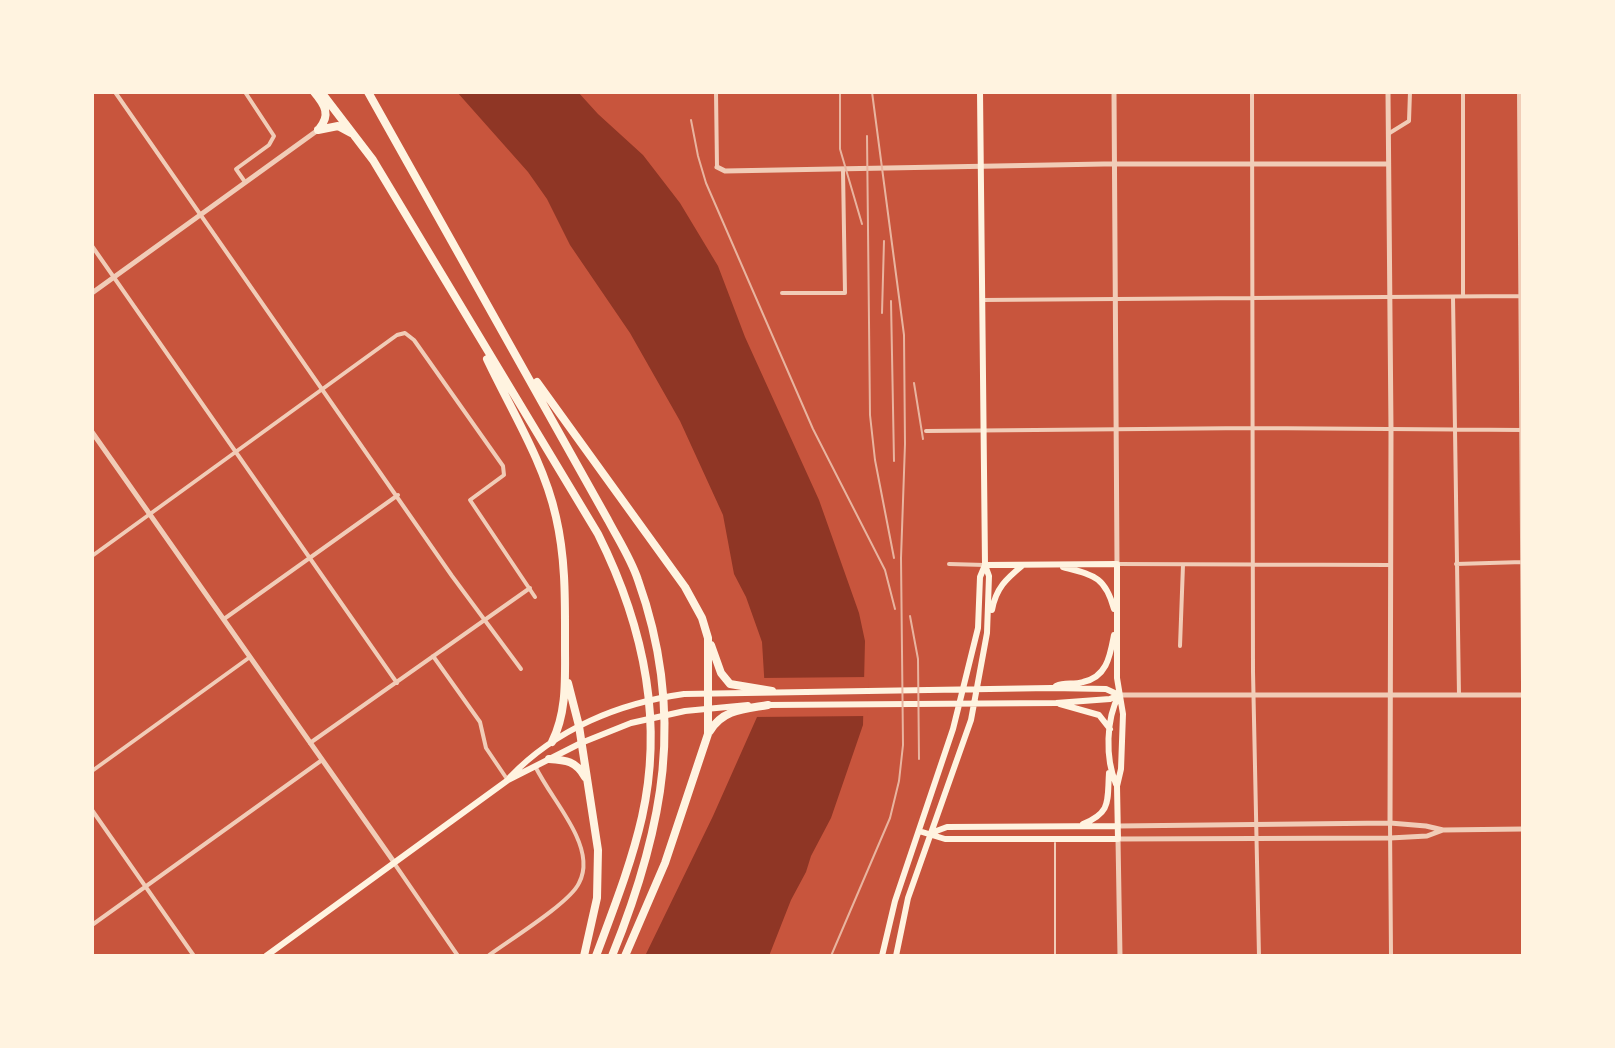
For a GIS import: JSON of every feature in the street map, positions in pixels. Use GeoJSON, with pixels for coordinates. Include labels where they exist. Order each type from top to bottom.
{"type":"FeatureCollection","features":[{"type":"Feature","properties":{"kind":"highway"},"geometry":{"type":"LineString","coordinates":[[314,92],[326,108],[326,118],[318,130]]}},
{"type":"Feature","properties":{"kind":"highway"},"geometry":{"type":"LineString","coordinates":[[321,92],[358,139],[466,315],[598,534],[625,593],[643,655],[650,751],[643,814],[626,874],[596,956]]}},
{"type":"Feature","properties":{"kind":"highway"},"geometry":{"type":"LineString","coordinates":[[368,92],[509,341],[637,577],[659,652],[665,706],[663,780],[646,855],[612,956]]}},
{"type":"Feature","properties":{"kind":"highway"},"geometry":{"type":"LineString","coordinates":[[318,130],[338,126],[358,139]]}},
{"type":"Feature","properties":{"kind":"highway"},"geometry":{"type":"LineString","coordinates":[[466,315],[537,464],[556,514],[565,568],[565,671],[563,717],[552,742]]}},
{"type":"Feature","properties":{"kind":"highway"},"geometry":{"type":"LineString","coordinates":[[509,341],[608,484],[685,587],[702,618],[724,679],[735,689],[772,691]]}},
{"type":"Feature","properties":{"kind":"highway"},"geometry":{"type":"LineString","coordinates":[[708,638],[708,734]]}},
{"type":"Feature","properties":{"kind":"highway"},"geometry":{"type":"LineString","coordinates":[[565,671],[579,726],[596,828],[597,898],[584,956]]}},
{"type":"Feature","properties":{"kind":"highway"},"geometry":{"type":"LineString","coordinates":[[625,956],[665,863],[708,734],[720,718],[734,709],[768,705]]}},
{"type":"Feature","properties":{"kind":"highway"},"geometry":{"type":"LineString","coordinates":[[549,759],[573,762],[580,767],[588,782]]}},
{"type":"Feature","properties":{"kind":"main road"},"geometry":{"type":"LineString","coordinates":[[980,92],[985,565],[989,576],[987,633]]}},
{"type":"Feature","properties":{"kind":"main road"},"geometry":{"type":"LineString","coordinates":[[919,831],[945,839],[1118,839],[1117,786],[1121,769],[1123,714],[1119,695],[1117,564],[985,565]]}},
{"type":"Feature","properties":{"kind":"main road"},"geometry":{"type":"LineString","coordinates":[[882,956],[895,901],[953,729],[978,628],[980,577],[985,565]]}},
{"type":"Feature","properties":{"kind":"main road"},"geometry":{"type":"LineString","coordinates":[[896,956],[908,898],[971,720],[996,592],[1024,565]]}},
{"type":"Feature","properties":{"kind":"main road"},"geometry":{"type":"LineString","coordinates":[[1048,688],[1092,679],[1104,669],[1117,621],[1110,592],[1102,582],[1090,575],[1051,565]]}},
{"type":"Feature","properties":{"kind":"main road"},"geometry":{"type":"LineString","coordinates":[[772,691],[1048,688],[1106,689],[1119,695]]}},
{"type":"Feature","properties":{"kind":"main road"},"geometry":{"type":"LineString","coordinates":[[508,780],[524,763],[552,742],[579,726],[629,705],[684,694],[735,689]]}},
{"type":"Feature","properties":{"kind":"main road"},"geometry":{"type":"LineString","coordinates":[[768,705],[1056,703],[1110,699],[1119,695]]}},
{"type":"Feature","properties":{"kind":"main road"},"geometry":{"type":"LineString","coordinates":[[1077,826],[1097,818],[1108,803],[1111,709],[1119,695]]}},
{"type":"Feature","properties":{"kind":"main road"},"geometry":{"type":"LineString","coordinates":[[1056,703],[1099,715],[1110,729]]}},
{"type":"Feature","properties":{"kind":"main road"},"geometry":{"type":"LineString","coordinates":[[266,956],[508,780],[581,743],[631,723],[685,711],[734,709]]}},
{"type":"Feature","properties":{"kind":"main road"},"geometry":{"type":"LineString","coordinates":[[1110,769],[1117,786]]}},
{"type":"Feature","properties":{"kind":"main road"},"geometry":{"type":"LineString","coordinates":[[931,833],[947,827],[1118,826]]}},
{"type":"Feature","properties":{"kind":"street"},"geometry":{"type":"LineString","coordinates":[[115,92],[521,669]]}},
{"type":"Feature","properties":{"kind":"street"},"geometry":{"type":"LineString","coordinates":[[245,92],[274,136],[269,145],[236,169],[245,182]]}},
{"type":"Feature","properties":{"kind":"street"},"geometry":{"type":"LineString","coordinates":[[716,92],[717,167],[725,171],[1113,164],[1388,164]]}},
{"type":"Feature","properties":{"kind":"street"},"geometry":{"type":"LineString","coordinates":[[1114,92],[1117,564],[1389,565]]}},
{"type":"Feature","properties":{"kind":"street"},"geometry":{"type":"LineString","coordinates":[[1252,92],[1255,838],[1259,956]]}},
{"type":"Feature","properties":{"kind":"street"},"geometry":{"type":"LineString","coordinates":[[1388,92],[1391,956]]}},
{"type":"Feature","properties":{"kind":"street"},"geometry":{"type":"LineString","coordinates":[[1388,134],[1409,121],[1410,92]]}},
{"type":"Feature","properties":{"kind":"street"},"geometry":{"type":"LineString","coordinates":[[1463,92],[1463,296]]}},
{"type":"Feature","properties":{"kind":"street"},"geometry":{"type":"LineString","coordinates":[[1519,92],[1523,685]]}},
{"type":"Feature","properties":{"kind":"street"},"geometry":{"type":"LineString","coordinates":[[92,293],[318,130]]}},
{"type":"Feature","properties":{"kind":"street"},"geometry":{"type":"LineString","coordinates":[[782,293],[845,293],[843,170]]}},
{"type":"Feature","properties":{"kind":"street"},"geometry":{"type":"LineString","coordinates":[[92,246],[397,683]]}},
{"type":"Feature","properties":{"kind":"street"},"geometry":{"type":"LineString","coordinates":[[1453,296],[1459,695]]}},
{"type":"Feature","properties":{"kind":"street"},"geometry":{"type":"LineString","coordinates":[[982,300],[1520,296]]}},
{"type":"Feature","properties":{"kind":"street"},"geometry":{"type":"LineString","coordinates":[[92,556],[397,335],[405,333],[414,340],[503,466],[505,472],[501,479],[470,500],[535,597]]}},
{"type":"Feature","properties":{"kind":"street"},"geometry":{"type":"LineString","coordinates":[[926,431],[1253,428],[1522,430]]}},
{"type":"Feature","properties":{"kind":"street"},"geometry":{"type":"LineString","coordinates":[[92,432],[458,956]]}},
{"type":"Feature","properties":{"kind":"street"},"geometry":{"type":"LineString","coordinates":[[224,619],[398,495]]}},
{"type":"Feature","properties":{"kind":"street"},"geometry":{"type":"LineString","coordinates":[[1456,564],[1523,562]]}},
{"type":"Feature","properties":{"kind":"street"},"geometry":{"type":"LineString","coordinates":[[949,564],[985,565]]}},
{"type":"Feature","properties":{"kind":"street"},"geometry":{"type":"LineString","coordinates":[[1180,646],[1183,565]]}},
{"type":"Feature","properties":{"kind":"street"},"geometry":{"type":"LineString","coordinates":[[310,743],[530,588]]}},
{"type":"Feature","properties":{"kind":"street"},"geometry":{"type":"LineString","coordinates":[[433,656],[480,722],[486,748],[508,780]]}},
{"type":"Feature","properties":{"kind":"street"},"geometry":{"type":"LineString","coordinates":[[92,771],[250,657]]}},
{"type":"Feature","properties":{"kind":"street"},"geometry":{"type":"LineString","coordinates":[[1119,695],[1523,695]]}},
{"type":"Feature","properties":{"kind":"street"},"geometry":{"type":"LineString","coordinates":[[92,925],[322,760]]}},
{"type":"Feature","properties":{"kind":"street"},"geometry":{"type":"LineString","coordinates":[[488,956],[565,900],[579,884],[583,870],[575,833],[535,766]]}},
{"type":"Feature","properties":{"kind":"street"},"geometry":{"type":"LineString","coordinates":[[92,810],[194,956]]}},
{"type":"Feature","properties":{"kind":"street"},"geometry":{"type":"LineString","coordinates":[[1118,826],[1390,823],[1443,830],[1523,829]]}},
{"type":"Feature","properties":{"kind":"street"},"geometry":{"type":"LineString","coordinates":[[1120,956],[1118,839],[1390,838],[1427,836],[1443,830]]}},
{"type":"Feature","properties":{"kind":"lane"},"geometry":{"type":"LineString","coordinates":[[1055,840],[1055,956]]}},
{"type":"Feature","properties":{"kind":"shaded area"},"geometry":{"type":"Polygon","coordinates":[[[457,92],[578,92],[643,155],[680,203],[718,266],[745,337],[819,500],[859,613],[865,641],[863,725],[831,818],[791,900],[769,956],[645,956],[757,717],[765,691],[762,642],[734,574],[723,515],[680,421],[630,333],[570,245],[547,199],[528,172],[457,92]]]}},
{"type":"Feature","properties":{"kind":"pier"},"geometry":{"type":"Polygon","coordinates":[[[869,677],[867,716],[752,717],[761,691],[760,678],[869,677]]]}},
{"type":"Feature","properties":{"kind":"railway"},"geometry":{"type":"LineString","coordinates":[[840,92],[840,149],[862,224]]}},
{"type":"Feature","properties":{"kind":"railway"},"geometry":{"type":"LineString","coordinates":[[831,956],[890,818],[903,745],[901,558],[905,444],[904,335],[872,92]]}},
{"type":"Feature","properties":{"kind":"railway"},"geometry":{"type":"LineString","coordinates":[[691,120],[706,183],[813,429],[885,570],[895,609]]}},
{"type":"Feature","properties":{"kind":"railway"},"geometry":{"type":"LineString","coordinates":[[867,136],[870,415],[875,460],[894,558]]}},
{"type":"Feature","properties":{"kind":"railway"},"geometry":{"type":"LineString","coordinates":[[882,313],[884,241]]}},
{"type":"Feature","properties":{"kind":"railway"},"geometry":{"type":"LineString","coordinates":[[891,301],[894,461]]}},
{"type":"Feature","properties":{"kind":"railway"},"geometry":{"type":"LineString","coordinates":[[914,383],[923,439]]}},
{"type":"Feature","properties":{"kind":"railway"},"geometry":{"type":"LineString","coordinates":[[910,616],[918,659],[919,759]]}}]}
